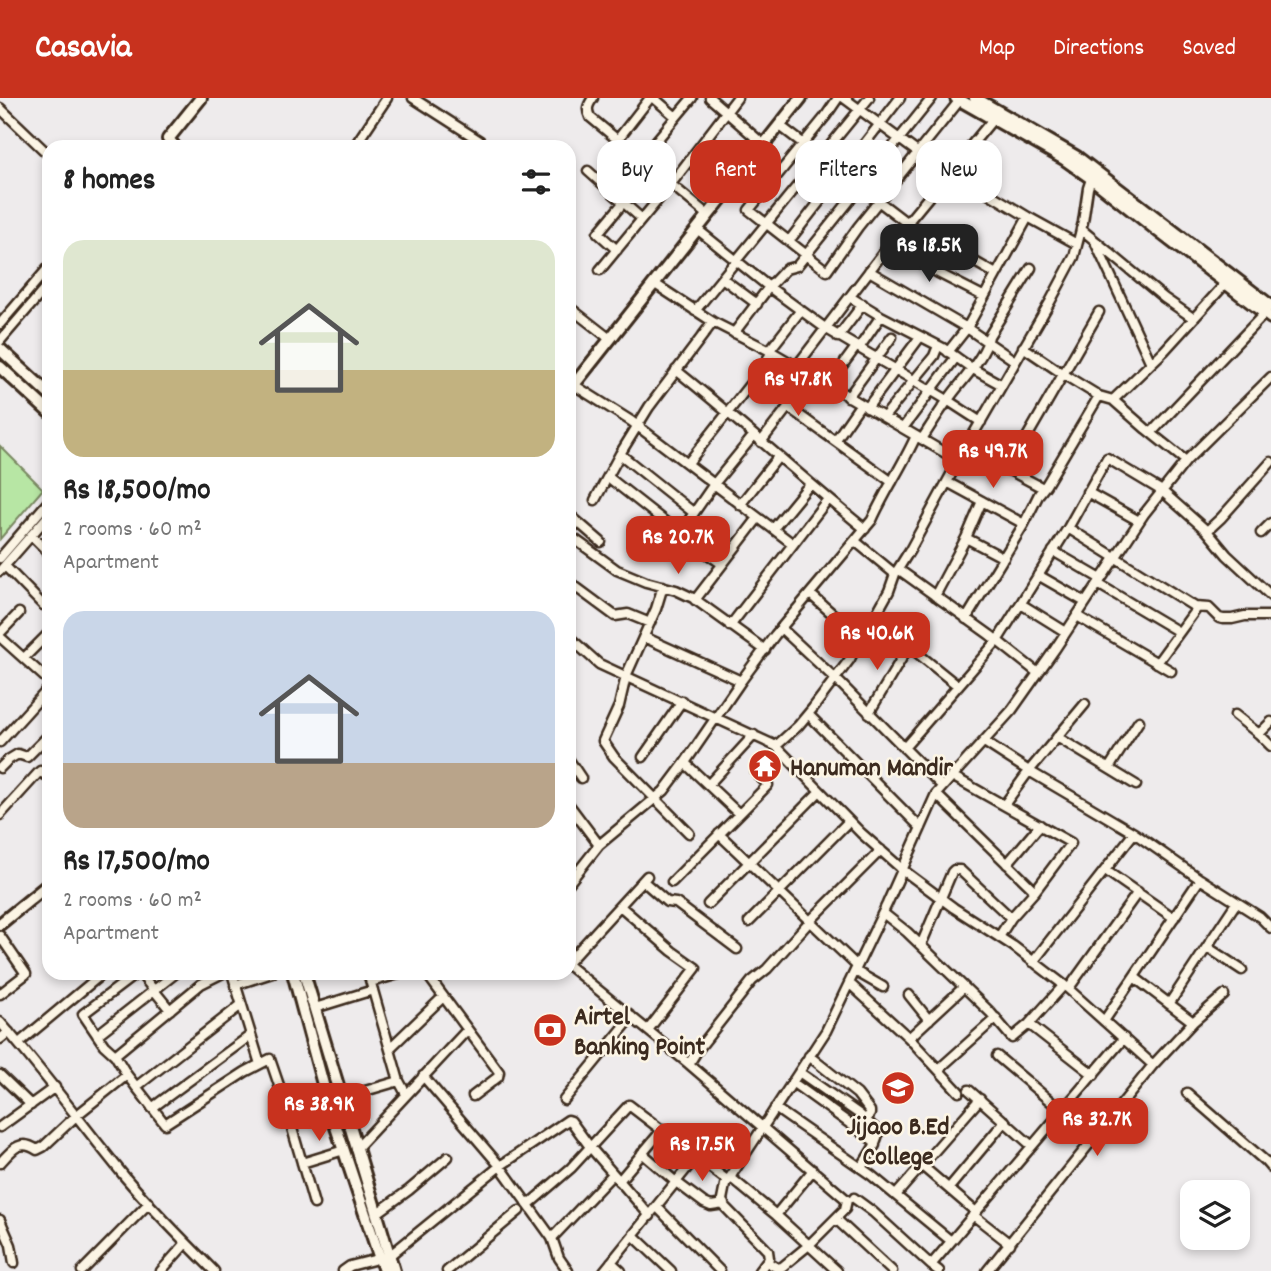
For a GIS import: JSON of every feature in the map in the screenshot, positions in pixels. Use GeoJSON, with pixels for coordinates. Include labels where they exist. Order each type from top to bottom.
{"type":"FeatureCollection","features":[{"type":"Feature","properties":{"kind":"main road"},"geometry":{"type":"LineString","coordinates":[[171,140],[201,98]]}},
{"type":"Feature","properties":{"kind":"main road"},"geometry":{"type":"LineString","coordinates":[[766,140],[801,98]]}},
{"type":"Feature","properties":{"kind":"main road"},"geometry":{"type":"LineString","coordinates":[[975,98],[1077,157],[1093,174],[1226,283],[1269,312]]}},
{"type":"Feature","properties":{"kind":"main road"},"geometry":{"type":"LineString","coordinates":[[958,99],[1093,174],[1269,312]]}},
{"type":"Feature","properties":{"kind":"main road"},"geometry":{"type":"LineString","coordinates":[[576,382],[717,203]]}},
{"type":"Feature","properties":{"kind":"main road"},"geometry":{"type":"LineString","coordinates":[[0,349],[42,388]]}},
{"type":"Feature","properties":{"kind":"main road"},"geometry":{"type":"LineString","coordinates":[[0,367],[42,406]]}},
{"type":"Feature","properties":{"kind":"main road"},"geometry":{"type":"LineString","coordinates":[[0,924],[42,891]]}},
{"type":"Feature","properties":{"kind":"main road"},"geometry":{"type":"LineString","coordinates":[[295,980],[324,1104],[385,1258],[394,1271]]}},
{"type":"Feature","properties":{"kind":"main road"},"geometry":{"type":"LineString","coordinates":[[306,980],[376,1214],[385,1258],[384,1271]]}},
{"type":"Feature","properties":{"kind":"street"},"geometry":{"type":"LineString","coordinates":[[359,140],[387,98]]}},
{"type":"Feature","properties":{"kind":"street"},"geometry":{"type":"LineString","coordinates":[[413,98],[478,140]]}},
{"type":"Feature","properties":{"kind":"street"},"geometry":{"type":"LineString","coordinates":[[593,98],[587,110],[590,117],[618,139],[652,98],[677,117]]}},
{"type":"Feature","properties":{"kind":"street"},"geometry":{"type":"LineString","coordinates":[[657,140],[692,98]]}},
{"type":"Feature","properties":{"kind":"street"},"geometry":{"type":"LineString","coordinates":[[710,98],[758,140]]}},
{"type":"Feature","properties":{"kind":"street"},"geometry":{"type":"LineString","coordinates":[[676,177],[737,98]]}},
{"type":"Feature","properties":{"kind":"street"},"geometry":{"type":"LineString","coordinates":[[806,140],[838,98]]}},
{"type":"Feature","properties":{"kind":"street"},"geometry":{"type":"LineString","coordinates":[[844,98],[916,151]]}},
{"type":"Feature","properties":{"kind":"street"},"geometry":{"type":"LineString","coordinates":[[836,140],[869,98]]}},
{"type":"Feature","properties":{"kind":"street"},"geometry":{"type":"LineString","coordinates":[[867,140],[900,98]]}},
{"type":"Feature","properties":{"kind":"street"},"geometry":{"type":"LineString","coordinates":[[898,139],[932,98]]}},
{"type":"Feature","properties":{"kind":"street"},"geometry":{"type":"LineString","coordinates":[[926,140],[958,99]]}},
{"type":"Feature","properties":{"kind":"street"},"geometry":{"type":"LineString","coordinates":[[0,108],[42,148]]}},
{"type":"Feature","properties":{"kind":"street"},"geometry":{"type":"LineString","coordinates":[[975,140],[993,119]]}},
{"type":"Feature","properties":{"kind":"street"},"geometry":{"type":"LineString","coordinates":[[779,125],[798,140]]}},
{"type":"Feature","properties":{"kind":"street"},"geometry":{"type":"LineString","coordinates":[[902,171],[916,153]]}},
{"type":"Feature","properties":{"kind":"street"},"geometry":{"type":"LineString","coordinates":[[795,154],[749,210],[825,270],[828,271],[877,203]]}},
{"type":"Feature","properties":{"kind":"street"},"geometry":{"type":"LineString","coordinates":[[588,171],[597,179]]}},
{"type":"Feature","properties":{"kind":"street"},"geometry":{"type":"LineString","coordinates":[[776,746],[808,714],[836,679],[889,591],[896,571],[1074,257],[1093,174]]}},
{"type":"Feature","properties":{"kind":"street"},"geometry":{"type":"LineString","coordinates":[[676,188],[708,215]]}},
{"type":"Feature","properties":{"kind":"street"},"geometry":{"type":"LineString","coordinates":[[695,311],[795,189]]}},
{"type":"Feature","properties":{"kind":"street"},"geometry":{"type":"LineString","coordinates":[[1002,201],[1077,244]]}},
{"type":"Feature","properties":{"kind":"street"},"geometry":{"type":"LineString","coordinates":[[617,250],[598,233],[623,203],[642,219]]}},
{"type":"Feature","properties":{"kind":"street"},"geometry":{"type":"LineString","coordinates":[[600,270],[655,203]]}},
{"type":"Feature","properties":{"kind":"street"},"geometry":{"type":"LineString","coordinates":[[789,241],[818,203]]}},
{"type":"Feature","properties":{"kind":"street"},"geometry":{"type":"LineString","coordinates":[[734,333],[769,287],[786,269],[797,266],[846,203]]}},
{"type":"Feature","properties":{"kind":"street"},"geometry":{"type":"LineString","coordinates":[[879,203],[906,223],[996,274]]}},
{"type":"Feature","properties":{"kind":"street"},"geometry":{"type":"LineString","coordinates":[[796,367],[923,203]]}},
{"type":"Feature","properties":{"kind":"street"},"geometry":{"type":"LineString","coordinates":[[903,428],[952,355],[1028,217]]}},
{"type":"Feature","properties":{"kind":"street"},"geometry":{"type":"LineString","coordinates":[[697,229],[769,287],[838,337],[981,422]]}},
{"type":"Feature","properties":{"kind":"street"},"geometry":{"type":"LineString","coordinates":[[1081,229],[1164,298],[1193,318]]}},
{"type":"Feature","properties":{"kind":"street"},"geometry":{"type":"LineString","coordinates":[[1095,241],[1151,363]]}},
{"type":"Feature","properties":{"kind":"street"},"geometry":{"type":"LineString","coordinates":[[890,244],[983,296]]}},
{"type":"Feature","properties":{"kind":"street"},"geometry":{"type":"LineString","coordinates":[[576,874],[599,845],[663,791],[741,681],[872,520],[919,437],[973,369],[1031,268]]}},
{"type":"Feature","properties":{"kind":"street"},"geometry":{"type":"LineString","coordinates":[[869,271],[967,328],[1015,361]]}},
{"type":"Feature","properties":{"kind":"street"},"geometry":{"type":"LineString","coordinates":[[0,324],[42,275]]}},
{"type":"Feature","properties":{"kind":"street"},"geometry":{"type":"LineString","coordinates":[[722,278],[757,304]]}},
{"type":"Feature","properties":{"kind":"street"},"geometry":{"type":"LineString","coordinates":[[1113,400],[1226,283]]}},
{"type":"Feature","properties":{"kind":"street"},"geometry":{"type":"LineString","coordinates":[[655,284],[713,322],[771,351],[959,461]]}},
{"type":"Feature","properties":{"kind":"street"},"geometry":{"type":"LineString","coordinates":[[0,341],[42,292]]}},
{"type":"Feature","properties":{"kind":"street"},"geometry":{"type":"LineString","coordinates":[[850,297],[1002,385]]}},
{"type":"Feature","properties":{"kind":"street"},"geometry":{"type":"LineString","coordinates":[[838,337],[863,304]]}},
{"type":"Feature","properties":{"kind":"street"},"geometry":{"type":"LineString","coordinates":[[688,463],[729,412],[801,310]]}},
{"type":"Feature","properties":{"kind":"street"},"geometry":{"type":"LineString","coordinates":[[1008,470],[1099,312]]}},
{"type":"Feature","properties":{"kind":"street"},"geometry":{"type":"LineString","coordinates":[[1151,433],[1269,312]]}},
{"type":"Feature","properties":{"kind":"street"},"geometry":{"type":"LineString","coordinates":[[576,314],[610,340]]}},
{"type":"Feature","properties":{"kind":"street"},"geometry":{"type":"LineString","coordinates":[[828,385],[881,316]]}},
{"type":"Feature","properties":{"kind":"street"},"geometry":{"type":"LineString","coordinates":[[595,500],[649,407],[713,322]]}},
{"type":"Feature","properties":{"kind":"street"},"geometry":{"type":"LineString","coordinates":[[848,397],[892,337]]}},
{"type":"Feature","properties":{"kind":"street"},"geometry":{"type":"LineString","coordinates":[[835,441],[920,337]]}},
{"type":"Feature","properties":{"kind":"street"},"geometry":{"type":"LineString","coordinates":[[884,417],[934,356],[938,346]]}},
{"type":"Feature","properties":{"kind":"street"},"geometry":{"type":"LineString","coordinates":[[1023,347],[1100,396],[1113,400],[1186,461]]}},
{"type":"Feature","properties":{"kind":"street"},"geometry":{"type":"LineString","coordinates":[[677,370],[865,529]]}},
{"type":"Feature","properties":{"kind":"street"},"geometry":{"type":"LineString","coordinates":[[761,442],[812,376]]}},
{"type":"Feature","properties":{"kind":"street"},"geometry":{"type":"LineString","coordinates":[[759,1271],[769,1258],[768,1251],[729,1212],[723,1204],[723,1192],[826,1031],[939,790],[1012,710],[1139,522],[1186,461],[1271,377]]}},
{"type":"Feature","properties":{"kind":"street"},"geometry":{"type":"LineString","coordinates":[[576,391],[638,426],[793,544]]}},
{"type":"Feature","properties":{"kind":"street"},"geometry":{"type":"LineString","coordinates":[[966,619],[1100,396]]}},
{"type":"Feature","properties":{"kind":"street"},"geometry":{"type":"LineString","coordinates":[[788,407],[892,482]]}},
{"type":"Feature","properties":{"kind":"street"},"geometry":{"type":"LineString","coordinates":[[680,533],[714,484],[754,435]]}},
{"type":"Feature","properties":{"kind":"street"},"geometry":{"type":"LineString","coordinates":[[966,447],[1043,488]]}},
{"type":"Feature","properties":{"kind":"street"},"geometry":{"type":"LineString","coordinates":[[620,454],[694,513]]}},
{"type":"Feature","properties":{"kind":"street"},"geometry":{"type":"LineString","coordinates":[[740,505],[778,457]]}},
{"type":"Feature","properties":{"kind":"street"},"geometry":{"type":"LineString","coordinates":[[904,748],[997,641],[1068,527],[1107,458],[1162,491],[1207,531],[1227,555],[1271,596]]}},
{"type":"Feature","properties":{"kind":"street"},"geometry":{"type":"LineString","coordinates":[[1207,531],[1271,462]]}},
{"type":"Feature","properties":{"kind":"street"},"geometry":{"type":"LineString","coordinates":[[608,477],[722,564]]}},
{"type":"Feature","properties":{"kind":"street"},"geometry":{"type":"LineString","coordinates":[[947,482],[1024,524]]}},
{"type":"Feature","properties":{"kind":"street"},"geometry":{"type":"LineString","coordinates":[[773,529],[810,484]]}},
{"type":"Feature","properties":{"kind":"street"},"geometry":{"type":"LineString","coordinates":[[1087,492],[1139,522]]}},
{"type":"Feature","properties":{"kind":"street"},"geometry":{"type":"LineString","coordinates":[[730,626],[828,499]]}},
{"type":"Feature","properties":{"kind":"street"},"geometry":{"type":"LineString","coordinates":[[935,597],[982,501]]}},
{"type":"Feature","properties":{"kind":"street"},"geometry":{"type":"LineString","coordinates":[[2,565],[42,510]]}},
{"type":"Feature","properties":{"kind":"street"},"geometry":{"type":"LineString","coordinates":[[695,600],[758,518]]}},
{"type":"Feature","properties":{"kind":"street"},"geometry":{"type":"LineString","coordinates":[[576,520],[601,542]]}},
{"type":"Feature","properties":{"kind":"street"},"geometry":{"type":"LineString","coordinates":[[2,565],[42,523]]}},
{"type":"Feature","properties":{"kind":"street"},"geometry":{"type":"LineString","coordinates":[[1261,533],[1271,523]]}},
{"type":"Feature","properties":{"kind":"street"},"geometry":{"type":"LineString","coordinates":[[1068,527],[1196,608],[1209,608],[1223,619],[1271,616]]}},
{"type":"Feature","properties":{"kind":"street"},"geometry":{"type":"LineString","coordinates":[[31,535],[42,546]]}},
{"type":"Feature","properties":{"kind":"street"},"geometry":{"type":"LineString","coordinates":[[966,538],[1003,558]]}},
{"type":"Feature","properties":{"kind":"street"},"geometry":{"type":"LineString","coordinates":[[576,540],[617,570],[695,600],[765,650]]}},
{"type":"Feature","properties":{"kind":"street"},"geometry":{"type":"LineString","coordinates":[[855,541],[1038,673]]}},
{"type":"Feature","properties":{"kind":"street"},"geometry":{"type":"LineString","coordinates":[[1053,551],[1179,632]]}},
{"type":"Feature","properties":{"kind":"street"},"geometry":{"type":"LineString","coordinates":[[2,565],[42,604]]}},
{"type":"Feature","properties":{"kind":"street"},"geometry":{"type":"LineString","coordinates":[[1038,575],[1086,602]]}},
{"type":"Feature","properties":{"kind":"street"},"geometry":{"type":"LineString","coordinates":[[663,586],[626,676],[619,706],[603,741],[614,757],[690,833]]}},
{"type":"Feature","properties":{"kind":"street"},"geometry":{"type":"LineString","coordinates":[[576,587],[615,615],[628,614],[650,623]]}},
{"type":"Feature","properties":{"kind":"street"},"geometry":{"type":"LineString","coordinates":[[810,594],[860,638]]}},
{"type":"Feature","properties":{"kind":"street"},"geometry":{"type":"LineString","coordinates":[[1021,604],[1066,632]]}},
{"type":"Feature","properties":{"kind":"street"},"geometry":{"type":"LineString","coordinates":[[1157,663],[1196,608]]}},
{"type":"Feature","properties":{"kind":"street"},"geometry":{"type":"LineString","coordinates":[[19,613],[0,635],[42,675]]}},
{"type":"Feature","properties":{"kind":"street"},"geometry":{"type":"LineString","coordinates":[[1077,616],[1171,671]]}},
{"type":"Feature","properties":{"kind":"street"},"geometry":{"type":"LineString","coordinates":[[874,618],[958,686]]}},
{"type":"Feature","properties":{"kind":"street"},"geometry":{"type":"LineString","coordinates":[[782,629],[904,748],[939,790],[1035,891]]}},
{"type":"Feature","properties":{"kind":"street"},"geometry":{"type":"LineString","coordinates":[[644,637],[741,681]]}},
{"type":"Feature","properties":{"kind":"street"},"geometry":{"type":"LineString","coordinates":[[24,658],[42,640]]}},
{"type":"Feature","properties":{"kind":"street"},"geometry":{"type":"LineString","coordinates":[[576,643],[599,664],[776,746],[849,821],[903,870],[1034,962],[1153,1065]]}},
{"type":"Feature","properties":{"kind":"street"},"geometry":{"type":"LineString","coordinates":[[869,713],[909,646]]}},
{"type":"Feature","properties":{"kind":"street"},"geometry":{"type":"LineString","coordinates":[[0,741],[42,696]]}},
{"type":"Feature","properties":{"kind":"street"},"geometry":{"type":"LineString","coordinates":[[643,757],[682,701]]}},
{"type":"Feature","properties":{"kind":"street"},"geometry":{"type":"LineString","coordinates":[[1004,805],[1084,704]]}},
{"type":"Feature","properties":{"kind":"street"},"geometry":{"type":"LineString","coordinates":[[808,714],[921,828]]}},
{"type":"Feature","properties":{"kind":"street"},"geometry":{"type":"LineString","coordinates":[[1235,715],[1271,746]]}},
{"type":"Feature","properties":{"kind":"street"},"geometry":{"type":"LineString","coordinates":[[1109,768],[1139,721]]}},
{"type":"Feature","properties":{"kind":"street"},"geometry":{"type":"LineString","coordinates":[[1259,734],[1271,722]]}},
{"type":"Feature","properties":{"kind":"street"},"geometry":{"type":"LineString","coordinates":[[709,784],[754,735]]}},
{"type":"Feature","properties":{"kind":"street"},"geometry":{"type":"LineString","coordinates":[[1057,737],[1136,785]]}},
{"type":"Feature","properties":{"kind":"street"},"geometry":{"type":"LineString","coordinates":[[0,768],[18,754],[27,757],[42,742]]}},
{"type":"Feature","properties":{"kind":"street"},"geometry":{"type":"LineString","coordinates":[[984,742],[1134,833],[1260,917],[1271,928]]}},
{"type":"Feature","properties":{"kind":"street"},"geometry":{"type":"LineString","coordinates":[[685,763],[739,814]]}},
{"type":"Feature","properties":{"kind":"street"},"geometry":{"type":"LineString","coordinates":[[576,770],[582,778]]}},
{"type":"Feature","properties":{"kind":"street"},"geometry":{"type":"LineString","coordinates":[[0,815],[40,771],[42,773]]}},
{"type":"Feature","properties":{"kind":"street"},"geometry":{"type":"LineString","coordinates":[[671,881],[768,785],[757,773]]}},
{"type":"Feature","properties":{"kind":"street"},"geometry":{"type":"LineString","coordinates":[[952,776],[1071,843],[999,937]]}},
{"type":"Feature","properties":{"kind":"street"},"geometry":{"type":"LineString","coordinates":[[709,904],[820,792]]}},
{"type":"Feature","properties":{"kind":"street"},"geometry":{"type":"LineString","coordinates":[[576,814],[599,845]]}},
{"type":"Feature","properties":{"kind":"street"},"geometry":{"type":"LineString","coordinates":[[749,922],[849,821]]}},
{"type":"Feature","properties":{"kind":"street"},"geometry":{"type":"LineString","coordinates":[[1007,864],[1040,825]]}},
{"type":"Feature","properties":{"kind":"street"},"geometry":{"type":"LineString","coordinates":[[1034,962],[1134,833]]}},
{"type":"Feature","properties":{"kind":"street"},"geometry":{"type":"LineString","coordinates":[[719,834],[856,969],[883,987]]}},
{"type":"Feature","properties":{"kind":"street"},"geometry":{"type":"LineString","coordinates":[[689,1064],[752,981],[767,969],[810,921],[881,850]]}},
{"type":"Feature","properties":{"kind":"street"},"geometry":{"type":"LineString","coordinates":[[921,944],[952,872],[957,869],[1011,918]]}},
{"type":"Feature","properties":{"kind":"street"},"geometry":{"type":"LineString","coordinates":[[1105,870],[1174,918]]}},
{"type":"Feature","properties":{"kind":"street"},"geometry":{"type":"LineString","coordinates":[[576,956],[645,878],[671,903],[737,949]]}},
{"type":"Feature","properties":{"kind":"street"},"geometry":{"type":"LineString","coordinates":[[1104,1021],[1200,879]]}},
{"type":"Feature","properties":{"kind":"street"},"geometry":{"type":"LineString","coordinates":[[883,913],[921,944],[996,1018],[1012,1038],[1066,987],[1138,892]]}},
{"type":"Feature","properties":{"kind":"street"},"geometry":{"type":"LineString","coordinates":[[1169,1004],[1236,902]]}},
{"type":"Feature","properties":{"kind":"street"},"geometry":{"type":"LineString","coordinates":[[620,906],[696,968],[648,1030]]}},
{"type":"Feature","properties":{"kind":"street"},"geometry":{"type":"LineString","coordinates":[[0,936],[26,974],[0,994]]}},
{"type":"Feature","properties":{"kind":"street"},"geometry":{"type":"LineString","coordinates":[[1207,947],[1242,970]]}},
{"type":"Feature","properties":{"kind":"street"},"geometry":{"type":"LineString","coordinates":[[576,970],[847,1200],[845,1209],[836,1219],[780,1269],[767,1262]]}},
{"type":"Feature","properties":{"kind":"street"},"geometry":{"type":"LineString","coordinates":[[1134,977],[1193,1022]]}},
{"type":"Feature","properties":{"kind":"street"},"geometry":{"type":"LineString","coordinates":[[19,1043],[95,980]]}},
{"type":"Feature","properties":{"kind":"street"},"geometry":{"type":"LineString","coordinates":[[129,980],[83,1014],[165,1124],[245,1072],[270,1059],[314,1204]]}},
{"type":"Feature","properties":{"kind":"street"},"geometry":{"type":"LineString","coordinates":[[145,980],[170,1010]]}},
{"type":"Feature","properties":{"kind":"street"},"geometry":{"type":"LineString","coordinates":[[97,1035],[167,980]]}},
{"type":"Feature","properties":{"kind":"street"},"geometry":{"type":"LineString","coordinates":[[115,1055],[209,980]]}},
{"type":"Feature","properties":{"kind":"street"},"geometry":{"type":"LineString","coordinates":[[234,980],[260,1064]]}},
{"type":"Feature","properties":{"kind":"street"},"geometry":{"type":"LineString","coordinates":[[235,985],[250,980]]}},
{"type":"Feature","properties":{"kind":"street"},"geometry":{"type":"LineString","coordinates":[[431,980],[499,1072],[498,1077],[473,1096]]}},
{"type":"Feature","properties":{"kind":"street"},"geometry":{"type":"LineString","coordinates":[[315,1008],[371,982],[399,1081],[406,1094]]}},
{"type":"Feature","properties":{"kind":"street"},"geometry":{"type":"LineString","coordinates":[[849,983],[909,1038],[959,1092]]}},
{"type":"Feature","properties":{"kind":"street"},"geometry":{"type":"LineString","coordinates":[[909,1038],[964,987]]}},
{"type":"Feature","properties":{"kind":"street"},"geometry":{"type":"LineString","coordinates":[[909,995],[929,1020]]}},
{"type":"Feature","properties":{"kind":"street"},"geometry":{"type":"LineString","coordinates":[[987,1271],[1153,1065],[1193,1022],[1224,995]]}},
{"type":"Feature","properties":{"kind":"street"},"geometry":{"type":"LineString","coordinates":[[390,1048],[443,997]]}},
{"type":"Feature","properties":{"kind":"street"},"geometry":{"type":"LineString","coordinates":[[136,1087],[242,1005]]}},
{"type":"Feature","properties":{"kind":"street"},"geometry":{"type":"LineString","coordinates":[[564,1100],[632,1017]]}},
{"type":"Feature","properties":{"kind":"street"},"geometry":{"type":"LineString","coordinates":[[939,1069],[996,1018]]}},
{"type":"Feature","properties":{"kind":"street"},"geometry":{"type":"LineString","coordinates":[[0,1022],[126,1177],[209,1269]]}},
{"type":"Feature","properties":{"kind":"street"},"geometry":{"type":"LineString","coordinates":[[1029,1024],[1094,1075]]}},
{"type":"Feature","properties":{"kind":"street"},"geometry":{"type":"LineString","coordinates":[[356,1149],[467,1030]]}},
{"type":"Feature","properties":{"kind":"street"},"geometry":{"type":"LineString","coordinates":[[0,1039],[9,1032]]}},
{"type":"Feature","properties":{"kind":"street"},"geometry":{"type":"LineString","coordinates":[[152,1108],[251,1035]]}},
{"type":"Feature","properties":{"kind":"street"},"geometry":{"type":"LineString","coordinates":[[930,1265],[1124,1038]]}},
{"type":"Feature","properties":{"kind":"street"},"geometry":{"type":"LineString","coordinates":[[809,1056],[857,1094],[870,1111],[866,1119]]}},
{"type":"Feature","properties":{"kind":"street"},"geometry":{"type":"LineString","coordinates":[[997,1056],[1062,1111]]}},
{"type":"Feature","properties":{"kind":"street"},"geometry":{"type":"LineString","coordinates":[[799,1072],[866,1119],[880,1132],[861,1168]]}},
{"type":"Feature","properties":{"kind":"street"},"geometry":{"type":"LineString","coordinates":[[0,1075],[31,1105]]}},
{"type":"Feature","properties":{"kind":"street"},"geometry":{"type":"LineString","coordinates":[[0,1163],[22,1144],[29,1144],[37,1150],[43,1147],[77,1115],[127,1075]]}},
{"type":"Feature","properties":{"kind":"street"},"geometry":{"type":"LineString","coordinates":[[423,1076],[500,1167],[552,1238],[559,1258],[568,1271]]}},
{"type":"Feature","properties":{"kind":"street"},"geometry":{"type":"LineString","coordinates":[[287,1110],[342,1100],[399,1081]]}},
{"type":"Feature","properties":{"kind":"street"},"geometry":{"type":"LineString","coordinates":[[792,1082],[876,1143]]}},
{"type":"Feature","properties":{"kind":"street"},"geometry":{"type":"LineString","coordinates":[[0,1127],[55,1087]]}},
{"type":"Feature","properties":{"kind":"street"},"geometry":{"type":"LineString","coordinates":[[969,1090],[1032,1146]]}},
{"type":"Feature","properties":{"kind":"street"},"geometry":{"type":"LineString","coordinates":[[1187,1093],[1271,1168]]}},
{"type":"Feature","properties":{"kind":"street"},"geometry":{"type":"LineString","coordinates":[[896,1195],[980,1099]]}},
{"type":"Feature","properties":{"kind":"street"},"geometry":{"type":"LineString","coordinates":[[292,1126],[324,1104]]}},
{"type":"Feature","properties":{"kind":"street"},"geometry":{"type":"LineString","coordinates":[[528,1205],[571,1168],[629,1105],[776,1215],[837,1271]]}},
{"type":"Feature","properties":{"kind":"street"},"geometry":{"type":"LineString","coordinates":[[775,1108],[871,1175],[951,1241]]}},
{"type":"Feature","properties":{"kind":"street"},"geometry":{"type":"LineString","coordinates":[[342,1271],[350,1266],[385,1258],[500,1167],[568,1120],[650,1216]]}},
{"type":"Feature","properties":{"kind":"street"},"geometry":{"type":"LineString","coordinates":[[949,1188],[1005,1121]]}},
{"type":"Feature","properties":{"kind":"street"},"geometry":{"type":"LineString","coordinates":[[552,1238],[642,1153],[663,1129]]}},
{"type":"Feature","properties":{"kind":"street"},"geometry":{"type":"LineString","coordinates":[[302,1164],[344,1150]]}},
{"type":"Feature","properties":{"kind":"street"},"geometry":{"type":"LineString","coordinates":[[642,1153],[707,1204],[723,1204]]}},
{"type":"Feature","properties":{"kind":"street"},"geometry":{"type":"LineString","coordinates":[[376,1214],[448,1157]]}},
{"type":"Feature","properties":{"kind":"street"},"geometry":{"type":"LineString","coordinates":[[604,1271],[696,1157]]}},
{"type":"Feature","properties":{"kind":"street"},"geometry":{"type":"LineString","coordinates":[[921,1165],[1010,1244]]}},
{"type":"Feature","properties":{"kind":"street"},"geometry":{"type":"LineString","coordinates":[[776,1215],[813,1170]]}},
{"type":"Feature","properties":{"kind":"street"},"geometry":{"type":"LineString","coordinates":[[854,1198],[939,1271]]}},
{"type":"Feature","properties":{"kind":"street"},"geometry":{"type":"LineString","coordinates":[[82,1271],[149,1203]]}},
{"type":"Feature","properties":{"kind":"street"},"geometry":{"type":"LineString","coordinates":[[657,1207],[720,1271]]}},
{"type":"Feature","properties":{"kind":"street"},"geometry":{"type":"LineString","coordinates":[[447,1271],[519,1211]]}},
{"type":"Feature","properties":{"kind":"street"},"geometry":{"type":"LineString","coordinates":[[836,1219],[892,1271]]}},
{"type":"Feature","properties":{"kind":"street"},"geometry":{"type":"LineString","coordinates":[[0,1220],[11,1245],[14,1263]]}},
{"type":"Feature","properties":{"kind":"street"},"geometry":{"type":"LineString","coordinates":[[634,1236],[671,1271]]}},
{"type":"Feature","properties":{"kind":"street"},"geometry":{"type":"LineString","coordinates":[[161,1271],[186,1243]]}},
{"type":"Feature","properties":{"kind":"street"},"geometry":{"type":"LineString","coordinates":[[611,1262],[621,1271]]}},
{"type":"Feature","properties":{"kind":"green space"},"geometry":{"type":"Polygon","coordinates":[[[0,446],[42,490],[0,539],[0,446]]]}},
{"type":"Feature","properties":{"kind":"place","name":"Hanuman Mandir"},"geometry":{"type":"Point","coordinates":[765,766]}},
{"type":"Feature","properties":{"kind":"place","name":"Airtel Banking Point"},"geometry":{"type":"Point","coordinates":[550,1030]}},
{"type":"Feature","properties":{"kind":"place","name":"Jijaoo B.Ed College"},"geometry":{"type":"Point","coordinates":[898,1088]}}]}
